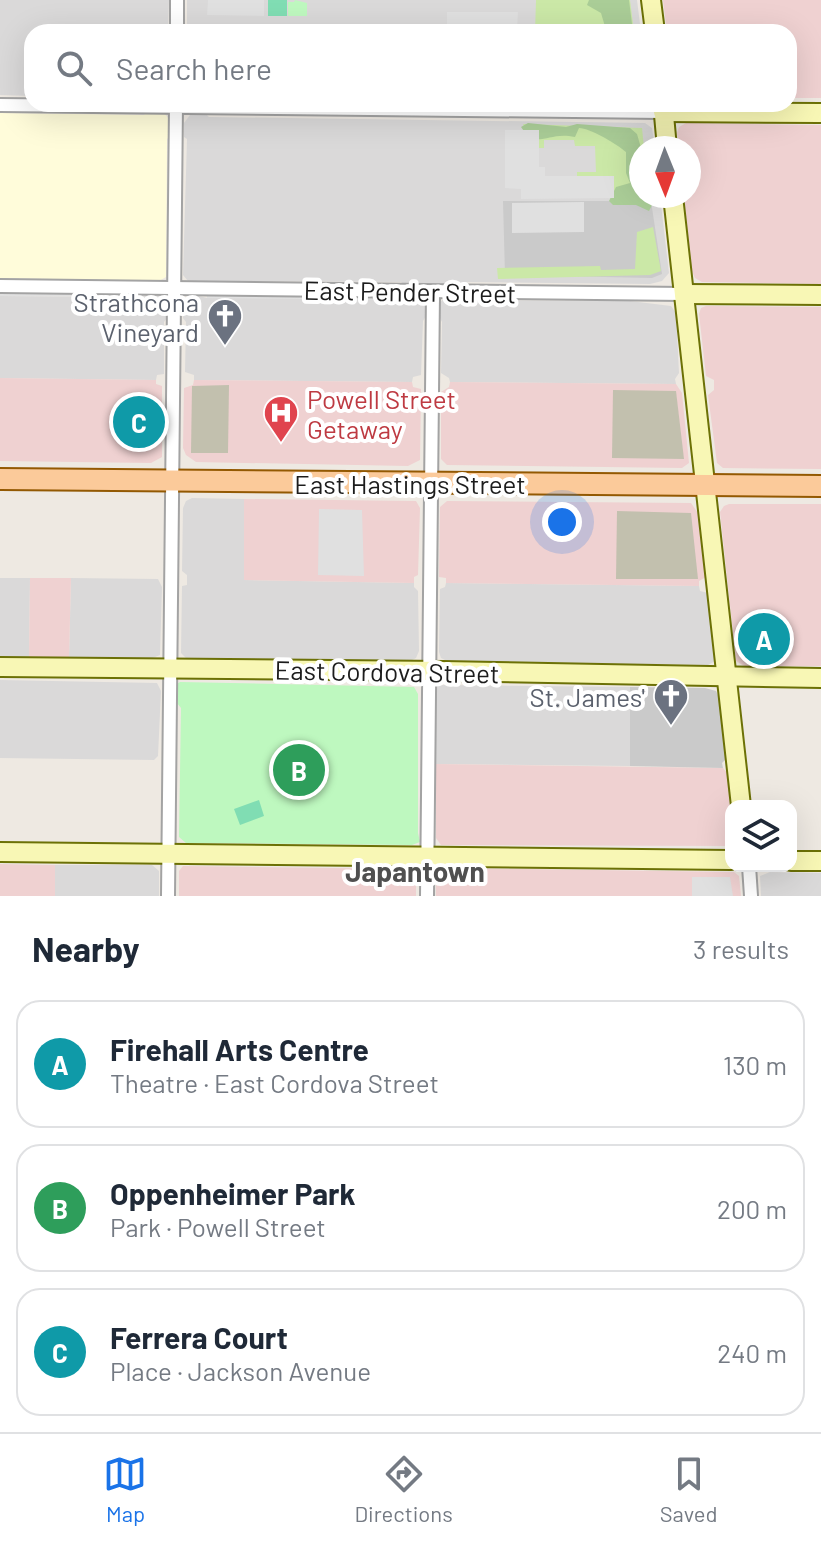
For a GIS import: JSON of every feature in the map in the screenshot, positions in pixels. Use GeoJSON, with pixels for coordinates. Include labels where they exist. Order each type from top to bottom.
{"type":"FeatureCollection","features":[{"type":"Feature","properties":{"kind":"main road"},"geometry":{"type":"LineString","coordinates":[[651,0],[654,24]]}},
{"type":"Feature","properties":{"kind":"main road"},"geometry":{"type":"LineString","coordinates":[[663,112],[666,136]]}},
{"type":"Feature","properties":{"kind":"main road"},"geometry":{"type":"LineString","coordinates":[[789,112],[821,113]]}},
{"type":"Feature","properties":{"kind":"main road"},"geometry":{"type":"LineString","coordinates":[[674,208],[740,800]]}},
{"type":"Feature","properties":{"kind":"main road","name":"East Pender Street"},"geometry":{"type":"LineString","coordinates":[[684,294],[821,295]]}},
{"type":"Feature","properties":{"kind":"main road","name":"East Hastings Street"},"geometry":{"type":"LineString","coordinates":[[0,479],[821,486]]}},
{"type":"Feature","properties":{"kind":"main road","name":"East Cordova Street"},"geometry":{"type":"LineString","coordinates":[[0,667],[821,678]]}},
{"type":"Feature","properties":{"kind":"main road"},"geometry":{"type":"LineString","coordinates":[[0,852],[725,860]]}},
{"type":"Feature","properties":{"kind":"main road"},"geometry":{"type":"LineString","coordinates":[[797,861],[821,861]]}},
{"type":"Feature","properties":{"kind":"street"},"geometry":{"type":"LineString","coordinates":[[177,0],[177,24]]}},
{"type":"Feature","properties":{"kind":"street"},"geometry":{"type":"LineString","coordinates":[[0,105],[24,105]]}},
{"type":"Feature","properties":{"kind":"street"},"geometry":{"type":"LineString","coordinates":[[168,896],[176,112]]}},
{"type":"Feature","properties":{"kind":"street","name":"East Pender Street"},"geometry":{"type":"LineString","coordinates":[[0,286],[684,294]]}},
{"type":"Feature","properties":{"kind":"street"},"geometry":{"type":"LineString","coordinates":[[427,896],[433,292]]}},
{"type":"Feature","properties":{"kind":"street"},"geometry":{"type":"LineString","coordinates":[[749,872],[751,896]]}},
{"type":"Feature","properties":{"kind":"shaded area"},"geometry":{"type":"Polygon","coordinates":[[[0,0],[169,0],[168,24],[24,24],[24,96],[0,95],[0,0]]]}},
{"type":"Feature","properties":{"kind":"shaded area"},"geometry":{"type":"Polygon","coordinates":[[[187,0],[637,0],[640,24],[187,24],[187,0]]]}},
{"type":"Feature","properties":{"kind":"shaded area"},"geometry":{"type":"Polygon","coordinates":[[[208,0],[264,0],[264,16],[207,15],[208,0]]]}},
{"type":"Feature","properties":{"kind":"shaded area"},"geometry":{"type":"Polygon","coordinates":[[[663,0],[821,0],[821,98],[797,98],[797,24],[666,24],[663,0]]]}},
{"type":"Feature","properties":{"kind":"shaded area"},"geometry":{"type":"Polygon","coordinates":[[[447,12],[518,12],[517,24],[447,24],[447,12]]]}},
{"type":"Feature","properties":{"kind":"shaded area"},"geometry":{"type":"Polygon","coordinates":[[[146,112],[164,113],[170,120],[170,137],[167,139],[166,277],[159,281],[0,278],[0,113],[144,115],[146,112]]]}},
{"type":"Feature","properties":{"kind":"shaded area"},"geometry":{"type":"Polygon","coordinates":[[[190,115],[645,123],[652,128],[653,136],[629,136],[629,208],[661,208],[669,273],[662,281],[650,284],[468,282],[462,286],[405,285],[401,282],[188,281],[183,275],[187,139],[184,137],[184,123],[190,115]]]}},
{"type":"Feature","properties":{"kind":"shaded area"},"geometry":{"type":"Polygon","coordinates":[[[686,123],[821,125],[821,284],[702,282],[695,278],[691,269],[685,208],[701,208],[701,136],[677,136],[679,127],[686,123]]]}},
{"type":"Feature","properties":{"kind":"shaded area"},"geometry":{"type":"Polygon","coordinates":[[[505,130],[539,130],[539,167],[545,167],[545,176],[614,176],[614,198],[521,199],[521,189],[505,188],[505,130]]]}},
{"type":"Feature","properties":{"kind":"shaded area"},"geometry":{"type":"Polygon","coordinates":[[[503,201],[629,201],[629,208],[652,208],[662,274],[652,278],[505,275],[503,201]]]}},
{"type":"Feature","properties":{"kind":"shaded area"},"geometry":{"type":"Polygon","coordinates":[[[584,202],[584,232],[512,233],[512,203],[584,202]]]}},
{"type":"Feature","properties":{"kind":"shaded area"},"geometry":{"type":"Polygon","coordinates":[[[0,292],[143,294],[144,297],[0,296],[0,292]]]}},
{"type":"Feature","properties":{"kind":"shaded area"},"geometry":{"type":"Polygon","coordinates":[[[207,294],[403,296],[403,300],[207,298],[207,294]]]}},
{"type":"Feature","properties":{"kind":"shaded area"},"geometry":{"type":"Polygon","coordinates":[[[195,295],[207,298],[421,298],[426,303],[426,316],[423,321],[421,375],[413,377],[412,382],[194,380],[194,375],[185,372],[186,322],[183,318],[185,300],[195,295]]]}},
{"type":"Feature","properties":{"kind":"shaded area"},"geometry":{"type":"Polygon","coordinates":[[[0,296],[162,296],[167,302],[164,374],[157,375],[156,380],[0,378],[0,296]]]}},
{"type":"Feature","properties":{"kind":"shaded area"},"geometry":{"type":"Polygon","coordinates":[[[462,296],[466,300],[630,301],[671,306],[676,313],[679,373],[676,384],[450,382],[441,373],[442,322],[439,303],[446,297],[462,296]]]}},
{"type":"Feature","properties":{"kind":"shaded area"},"geometry":{"type":"Polygon","coordinates":[[[821,307],[821,469],[723,468],[717,463],[708,395],[714,390],[714,380],[706,376],[699,314],[701,308],[821,307]]]}},
{"type":"Feature","properties":{"kind":"shaded area"},"geometry":{"type":"Polygon","coordinates":[[[0,378],[156,380],[156,384],[162,386],[162,457],[151,463],[0,461],[0,378]]]}},
{"type":"Feature","properties":{"kind":"shaded area"},"geometry":{"type":"Polygon","coordinates":[[[194,380],[412,382],[413,387],[421,389],[420,460],[408,466],[196,462],[186,455],[183,448],[184,388],[193,385],[194,380]]]}},
{"type":"Feature","properties":{"kind":"shaded area"},"geometry":{"type":"Polygon","coordinates":[[[450,382],[676,384],[682,393],[689,463],[682,468],[447,465],[441,459],[441,392],[449,387],[450,382]]]}},
{"type":"Feature","properties":{"kind":"shaded area"},"geometry":{"type":"Polygon","coordinates":[[[229,385],[228,453],[191,453],[192,386],[229,385]]]}},
{"type":"Feature","properties":{"kind":"shaded area"},"geometry":{"type":"Polygon","coordinates":[[[613,390],[676,391],[684,459],[612,458],[613,390]]]}},
{"type":"Feature","properties":{"kind":"shaded area"},"geometry":{"type":"Polygon","coordinates":[[[192,498],[244,499],[244,580],[414,583],[418,591],[419,651],[416,658],[410,661],[186,658],[181,653],[182,586],[187,585],[187,575],[182,571],[183,508],[186,501],[192,498]]]}},
{"type":"Feature","properties":{"kind":"shaded area"},"geometry":{"type":"Polygon","coordinates":[[[244,499],[416,501],[420,508],[418,575],[414,577],[414,583],[244,580],[244,499]]]}},
{"type":"Feature","properties":{"kind":"shaded area"},"geometry":{"type":"Polygon","coordinates":[[[447,501],[691,503],[700,516],[706,577],[699,581],[699,586],[446,583],[446,578],[439,577],[440,507],[447,501]]]}},
{"type":"Feature","properties":{"kind":"shaded area"},"geometry":{"type":"Polygon","coordinates":[[[729,504],[821,504],[821,666],[744,666],[736,661],[720,512],[729,504]]]}},
{"type":"Feature","properties":{"kind":"shaded area"},"geometry":{"type":"Polygon","coordinates":[[[319,509],[362,510],[364,576],[318,575],[319,509]]]}},
{"type":"Feature","properties":{"kind":"shaded area"},"geometry":{"type":"Polygon","coordinates":[[[617,511],[691,513],[698,579],[616,579],[617,511]]]}},
{"type":"Feature","properties":{"kind":"shaded area"},"geometry":{"type":"Polygon","coordinates":[[[0,578],[30,578],[29,658],[0,657],[0,578]]]}},
{"type":"Feature","properties":{"kind":"shaded area"},"geometry":{"type":"Polygon","coordinates":[[[30,578],[71,578],[69,658],[29,658],[30,578]]]}},
{"type":"Feature","properties":{"kind":"shaded area"},"geometry":{"type":"Polygon","coordinates":[[[71,578],[158,579],[162,587],[160,655],[150,659],[69,658],[71,578]]]}},
{"type":"Feature","properties":{"kind":"shaded area"},"geometry":{"type":"Polygon","coordinates":[[[446,583],[699,586],[700,591],[708,593],[715,661],[708,665],[449,662],[441,658],[439,652],[440,589],[446,583]]]}},
{"type":"Feature","properties":{"kind":"shaded area"},"geometry":{"type":"Polygon","coordinates":[[[0,680],[157,683],[161,691],[158,756],[154,760],[0,758],[0,680]]]}},
{"type":"Feature","properties":{"kind":"shaded area"},"geometry":{"type":"Polygon","coordinates":[[[436,686],[630,687],[630,766],[436,764],[435,690],[436,686]]]}},
{"type":"Feature","properties":{"kind":"shaded area","name":"St. James'"},"geometry":{"type":"Polygon","coordinates":[[[630,687],[705,688],[716,691],[726,759],[722,763],[723,768],[630,766],[630,687]]]}},
{"type":"Feature","properties":{"kind":"shaded area"},"geometry":{"type":"Polygon","coordinates":[[[436,764],[723,768],[729,775],[730,800],[725,800],[725,846],[441,845],[436,838],[436,764]]]}},
{"type":"Feature","properties":{"kind":"shaded area"},"geometry":{"type":"Polygon","coordinates":[[[0,864],[55,865],[55,896],[0,896],[0,864]]]}},
{"type":"Feature","properties":{"kind":"shaded area"},"geometry":{"type":"Polygon","coordinates":[[[55,865],[152,865],[159,871],[159,896],[55,896],[55,865]]]}},
{"type":"Feature","properties":{"kind":"shaded area"},"geometry":{"type":"Polygon","coordinates":[[[183,866],[413,869],[416,873],[416,896],[179,896],[179,871],[183,866]]]}},
{"type":"Feature","properties":{"kind":"shaded area"},"geometry":{"type":"Polygon","coordinates":[[[445,868],[734,872],[739,876],[741,896],[436,896],[436,873],[445,868]]]}},
{"type":"Feature","properties":{"kind":"shaded area"},"geometry":{"type":"Polygon","coordinates":[[[770,872],[821,873],[821,896],[761,896],[760,876],[770,872]]]}},
{"type":"Feature","properties":{"kind":"shaded area"},"geometry":{"type":"Polygon","coordinates":[[[692,877],[730,877],[733,896],[692,896],[692,877]]]}},
{"type":"Feature","properties":{"kind":"green space"},"geometry":{"type":"Polygon","coordinates":[[[268,0],[287,0],[287,16],[268,16],[268,0]]]}},
{"type":"Feature","properties":{"kind":"green space"},"geometry":{"type":"Polygon","coordinates":[[[536,0],[630,0],[633,24],[535,24],[536,0]]]}},
{"type":"Feature","properties":{"kind":"green space"},"geometry":{"type":"Polygon","coordinates":[[[589,0],[629,0],[632,24],[604,24],[601,13],[587,5],[589,0]]]}},
{"type":"Feature","properties":{"kind":"green space"},"geometry":{"type":"Polygon","coordinates":[[[288,2],[307,3],[307,16],[288,16],[288,2]]]}},
{"type":"Feature","properties":{"kind":"green space"},"geometry":{"type":"Polygon","coordinates":[[[528,123],[630,128],[638,136],[629,136],[629,180],[626,152],[596,133],[579,128],[575,137],[540,139],[529,138],[521,127],[528,123]]]}},
{"type":"Feature","properties":{"kind":"green space"},"geometry":{"type":"Polygon","coordinates":[[[523,124],[642,128],[643,136],[629,136],[629,197],[614,198],[614,176],[577,176],[577,172],[596,172],[595,146],[575,146],[574,140],[544,140],[544,148],[539,148],[539,130],[525,129],[523,124]]]}},
{"type":"Feature","properties":{"kind":"green space"},"geometry":{"type":"Polygon","coordinates":[[[629,183],[629,205],[613,205],[609,201],[616,187],[629,183]]]}},
{"type":"Feature","properties":{"kind":"green space"},"geometry":{"type":"Polygon","coordinates":[[[653,227],[661,271],[650,275],[498,279],[497,268],[600,266],[601,270],[635,269],[637,232],[653,227]]]}},
{"type":"Feature","properties":{"kind":"green space"},"geometry":{"type":"Polygon","coordinates":[[[177,684],[414,687],[418,694],[420,842],[412,845],[186,843],[179,837],[181,708],[177,703],[177,684]]]}},
{"type":"Feature","properties":{"kind":"green space"},"geometry":{"type":"Polygon","coordinates":[[[259,800],[264,816],[240,825],[234,809],[259,800]]]}},
{"type":"Feature","properties":{"kind":"place","name":"Strathcona Vineyard"},"geometry":{"type":"Point","coordinates":[225,347]}},
{"type":"Feature","properties":{"kind":"place","name":"Ferrera Court"},"geometry":{"type":"Point","coordinates":[139,422]}},
{"type":"Feature","properties":{"kind":"place","name":"Powell Street Getaway"},"geometry":{"type":"Point","coordinates":[281,444]}},
{"type":"Feature","properties":{"kind":"place","name":"Firehall Arts Centre"},"geometry":{"type":"Point","coordinates":[764,639]}},
{"type":"Feature","properties":{"kind":"place","name":"St. James'"},"geometry":{"type":"Point","coordinates":[671,727]}},
{"type":"Feature","properties":{"kind":"place","name":"Oppenheimer Park"},"geometry":{"type":"Point","coordinates":[299,770]}},
{"type":"Feature","properties":{"kind":"district","name":"Japantown"},"geometry":{"type":"Point","coordinates":[415,871]}}]}
